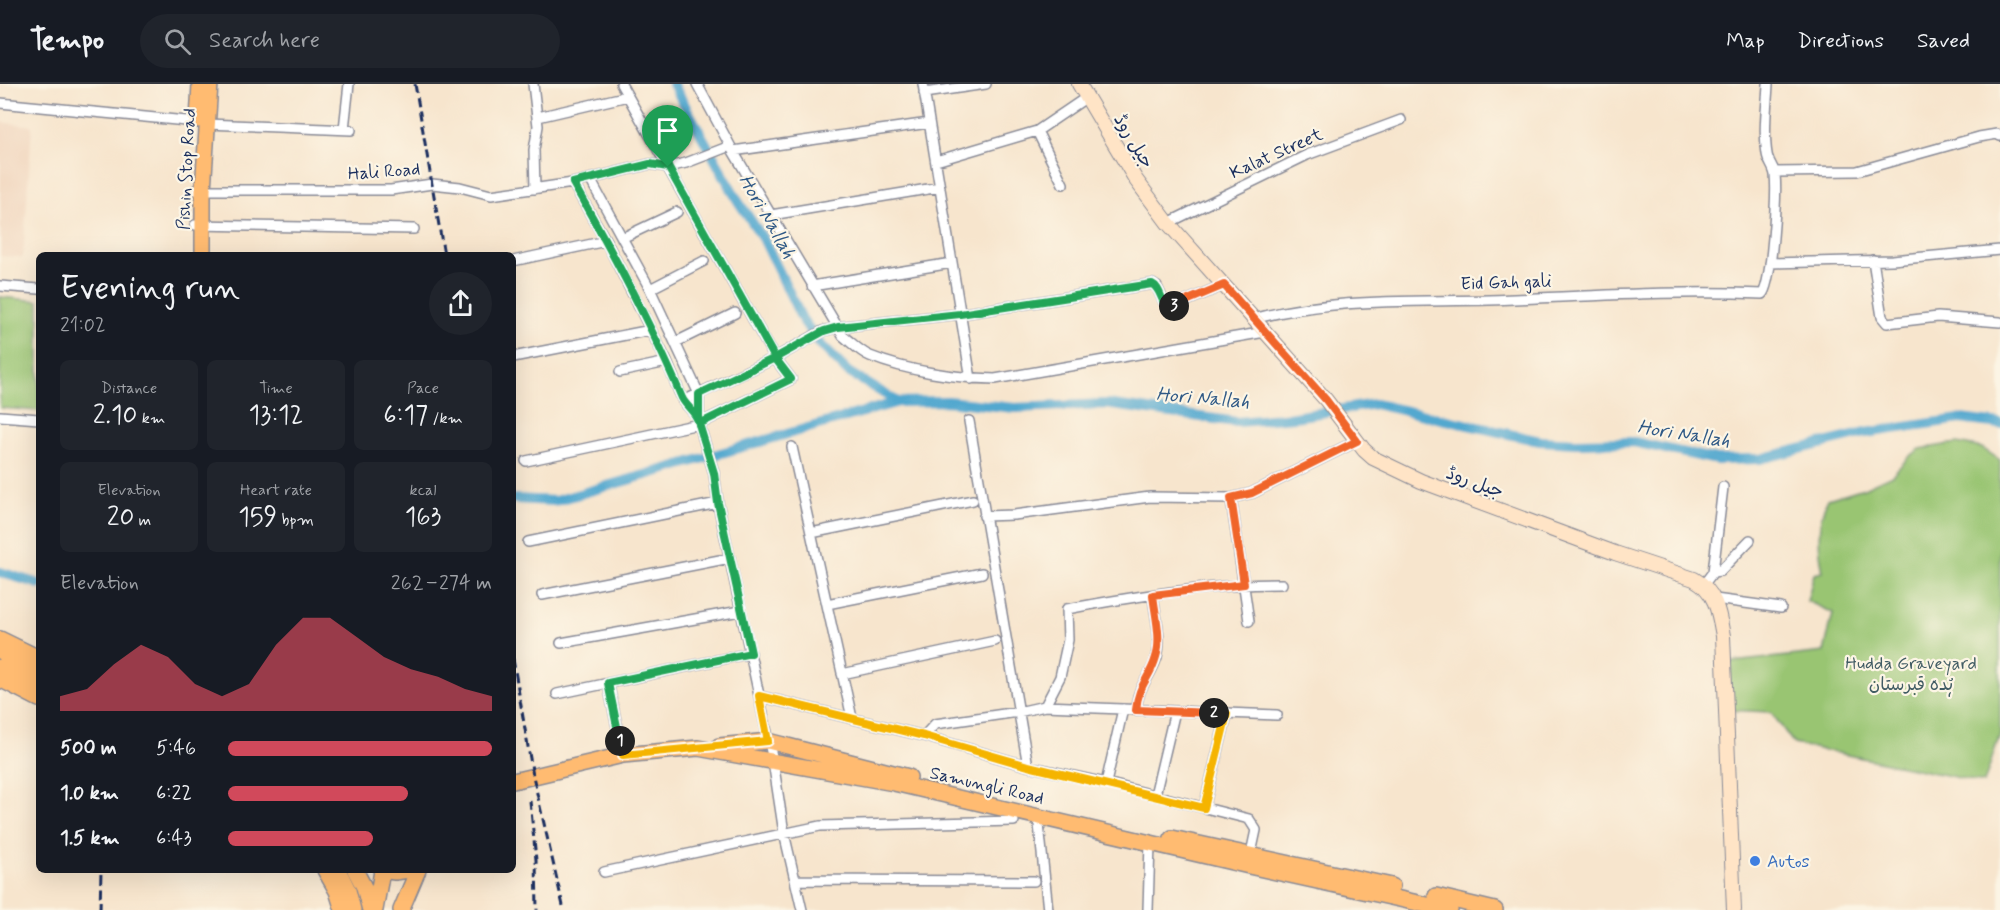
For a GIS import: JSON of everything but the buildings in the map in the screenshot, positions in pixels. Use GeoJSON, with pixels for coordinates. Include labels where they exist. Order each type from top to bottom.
{"type":"FeatureCollection","features":[{"type":"Feature","properties":{"kind":"main road","name":"Pishin Stop Road"},"geometry":{"type":"LineString","coordinates":[[196,252],[202,123],[200,84]]}},
{"type":"Feature","properties":{"kind":"main road","name":"Pishin Stop Road"},"geometry":{"type":"LineString","coordinates":[[202,123],[210,84]]}},
{"type":"Feature","properties":{"kind":"main road","name":"جیل روڈ"},"geometry":{"type":"LineString","coordinates":[[1079,84],[1136,180],[1168,223],[1326,400],[1373,458],[1421,481],[1704,584]]}},
{"type":"Feature","properties":{"kind":"main road","name":"Pishin Stop Road"},"geometry":{"type":"LineString","coordinates":[[199,225],[203,252]]}},
{"type":"Feature","properties":{"kind":"main road"},"geometry":{"type":"LineString","coordinates":[[1704,584],[1715,599],[1723,636],[1734,910]]}},
{"type":"Feature","properties":{"kind":"main road"},"geometry":{"type":"LineString","coordinates":[[0,639],[36,657]]}},
{"type":"Feature","properties":{"kind":"main road"},"geometry":{"type":"LineString","coordinates":[[0,651],[36,670]]}},
{"type":"Feature","properties":{"kind":"main road"},"geometry":{"type":"LineString","coordinates":[[0,667],[36,685]]}},
{"type":"Feature","properties":{"kind":"main road"},"geometry":{"type":"LineString","coordinates":[[0,679],[36,697]]}},
{"type":"Feature","properties":{"kind":"main road"},"geometry":{"type":"LineString","coordinates":[[698,748],[768,741],[1039,813]]}},
{"type":"Feature","properties":{"kind":"main road","name":"Samungli Road"},"geometry":{"type":"LineString","coordinates":[[516,780],[623,755],[698,748],[894,783],[1495,910]]}},
{"type":"Feature","properties":{"kind":"main road","name":"Samungli Road"},"geometry":{"type":"LineString","coordinates":[[1039,813],[1150,843],[1250,860],[1450,910]]}},
{"type":"Feature","properties":{"kind":"main road"},"geometry":{"type":"LineString","coordinates":[[327,873],[337,891],[343,910]]}},
{"type":"Feature","properties":{"kind":"main road"},"geometry":{"type":"LineString","coordinates":[[340,873],[348,890],[353,910]]}},
{"type":"Feature","properties":{"kind":"main road"},"geometry":{"type":"LineString","coordinates":[[357,873],[364,887],[370,910]]}},
{"type":"Feature","properties":{"kind":"main road"},"geometry":{"type":"LineString","coordinates":[[375,910],[381,873]]}},
{"type":"Feature","properties":{"kind":"main road"},"geometry":{"type":"LineString","coordinates":[[401,910],[417,873]]}},
{"type":"Feature","properties":{"kind":"street"},"geometry":{"type":"LineString","coordinates":[[0,103],[202,123],[348,129],[349,84]]}},
{"type":"Feature","properties":{"kind":"street"},"geometry":{"type":"LineString","coordinates":[[533,84],[538,117],[534,150],[535,189]]}},
{"type":"Feature","properties":{"kind":"street"},"geometry":{"type":"LineString","coordinates":[[526,461],[699,421],[791,379],[775,358],[621,84]]}},
{"type":"Feature","properties":{"kind":"street"},"geometry":{"type":"LineString","coordinates":[[697,84],[732,149],[843,336],[868,355],[900,365],[971,379],[995,379],[1265,332]]}},
{"type":"Feature","properties":{"kind":"street"},"geometry":{"type":"LineString","coordinates":[[971,379],[924,88],[986,84]]}},
{"type":"Feature","properties":{"kind":"street"},"geometry":{"type":"LineString","coordinates":[[1768,84],[1767,156],[1775,172],[1776,190],[1770,264],[1873,260],[2000,250]]}},
{"type":"Feature","properties":{"kind":"street"},"geometry":{"type":"LineString","coordinates":[[538,117],[628,96]]}},
{"type":"Feature","properties":{"kind":"street"},"geometry":{"type":"LineString","coordinates":[[936,161],[1037,132],[1087,97]]}},
{"type":"Feature","properties":{"kind":"street","name":"Kalat Street"},"geometry":{"type":"LineString","coordinates":[[1168,223],[1307,155],[1401,120]]}},
{"type":"Feature","properties":{"kind":"street","name":"Hali Road"},"geometry":{"type":"LineString","coordinates":[[199,190],[391,190],[432,184],[460,187],[491,195],[573,183],[650,164],[668,167],[720,149],[930,123]]}},
{"type":"Feature","properties":{"kind":"street"},"geometry":{"type":"LineString","coordinates":[[1037,132],[1063,184]]}},
{"type":"Feature","properties":{"kind":"street"},"geometry":{"type":"LineString","coordinates":[[1775,172],[1857,171],[1979,137],[1999,134]]}},
{"type":"Feature","properties":{"kind":"street"},"geometry":{"type":"LineString","coordinates":[[590,179],[650,289],[699,394],[699,421],[714,473],[740,611],[773,760],[784,833],[802,910]]}},
{"type":"Feature","properties":{"kind":"street"},"geometry":{"type":"LineString","coordinates":[[573,183],[606,241],[651,330],[683,401],[699,421]]}},
{"type":"Feature","properties":{"kind":"street"},"geometry":{"type":"LineString","coordinates":[[771,215],[940,187]]}},
{"type":"Feature","properties":{"kind":"street"},"geometry":{"type":"LineString","coordinates":[[622,238],[677,212]]}},
{"type":"Feature","properties":{"kind":"street"},"geometry":{"type":"LineString","coordinates":[[199,225],[414,229]]}},
{"type":"Feature","properties":{"kind":"street"},"geometry":{"type":"LineString","coordinates":[[516,260],[606,241]]}},
{"type":"Feature","properties":{"kind":"street"},"geometry":{"type":"LineString","coordinates":[[1873,260],[1882,317],[1887,322],[1938,318],[2000,322]]}},
{"type":"Feature","properties":{"kind":"street"},"geometry":{"type":"LineString","coordinates":[[650,289],[704,261]]}},
{"type":"Feature","properties":{"kind":"street"},"geometry":{"type":"LineString","coordinates":[[812,286],[952,263]]}},
{"type":"Feature","properties":{"kind":"street","name":"Eid Gah gali"},"geometry":{"type":"LineString","coordinates":[[1253,319],[1284,310],[1380,302],[1492,300],[1580,295],[1762,294],[1766,290],[1770,264]]}},
{"type":"Feature","properties":{"kind":"street"},"geometry":{"type":"LineString","coordinates":[[683,401],[775,358],[824,331],[838,327],[960,314],[1152,284],[1157,287],[1165,304],[1172,307],[1224,285]]}},
{"type":"Feature","properties":{"kind":"street"},"geometry":{"type":"LineString","coordinates":[[0,286],[36,289]]}},
{"type":"Feature","properties":{"kind":"street"},"geometry":{"type":"LineString","coordinates":[[676,342],[735,313]]}},
{"type":"Feature","properties":{"kind":"street"},"geometry":{"type":"LineString","coordinates":[[516,356],[651,330]]}},
{"type":"Feature","properties":{"kind":"street"},"geometry":{"type":"LineString","coordinates":[[620,372],[667,362]]}},
{"type":"Feature","properties":{"kind":"street"},"geometry":{"type":"LineString","coordinates":[[0,416],[36,419]]}},
{"type":"Feature","properties":{"kind":"street"},"geometry":{"type":"LineString","coordinates":[[969,421],[1028,766]]}},
{"type":"Feature","properties":{"kind":"street"},"geometry":{"type":"LineString","coordinates":[[984,516],[1014,515],[1150,497],[1231,498],[1252,493],[1357,441]]}},
{"type":"Feature","properties":{"kind":"street"},"geometry":{"type":"LineString","coordinates":[[792,447],[852,718]]}},
{"type":"Feature","properties":{"kind":"street"},"geometry":{"type":"LineString","coordinates":[[1704,584],[1713,573],[1723,487]]}},
{"type":"Feature","properties":{"kind":"street"},"geometry":{"type":"LineString","coordinates":[[1231,498],[1249,621]]}},
{"type":"Feature","properties":{"kind":"street"},"geometry":{"type":"LineString","coordinates":[[811,533],[972,500]]}},
{"type":"Feature","properties":{"kind":"street"},"geometry":{"type":"LineString","coordinates":[[528,542],[718,503]]}},
{"type":"Feature","properties":{"kind":"street"},"geometry":{"type":"LineString","coordinates":[[1713,573],[1720,571],[1750,540]]}},
{"type":"Feature","properties":{"kind":"street"},"geometry":{"type":"LineString","coordinates":[[542,595],[730,558]]}},
{"type":"Feature","properties":{"kind":"street"},"geometry":{"type":"LineString","coordinates":[[827,604],[982,573]]}},
{"type":"Feature","properties":{"kind":"street"},"geometry":{"type":"LineString","coordinates":[[1045,706],[1060,677],[1068,640],[1067,609],[1153,595],[1244,584],[1282,584]]}},
{"type":"Feature","properties":{"kind":"street"},"geometry":{"type":"LineString","coordinates":[[1136,710],[1138,693],[1156,657],[1158,638],[1153,595]]}},
{"type":"Feature","properties":{"kind":"street"},"geometry":{"type":"LineString","coordinates":[[1715,599],[1781,608]]}},
{"type":"Feature","properties":{"kind":"street"},"geometry":{"type":"LineString","coordinates":[[561,643],[740,611]]}},
{"type":"Feature","properties":{"kind":"street"},"geometry":{"type":"LineString","coordinates":[[842,674],[995,641]]}},
{"type":"Feature","properties":{"kind":"street"},"geometry":{"type":"LineString","coordinates":[[557,694],[751,653]]}},
{"type":"Feature","properties":{"kind":"street"},"geometry":{"type":"LineString","coordinates":[[608,683],[623,755]]}},
{"type":"Feature","properties":{"kind":"street"},"geometry":{"type":"LineString","coordinates":[[759,696],[924,736],[1028,766],[1249,819],[1256,830],[1250,860]]}},
{"type":"Feature","properties":{"kind":"street"},"geometry":{"type":"LineString","coordinates":[[924,736],[935,724],[1045,706],[1277,715]]}},
{"type":"Feature","properties":{"kind":"street"},"geometry":{"type":"LineString","coordinates":[[1106,783],[1123,709]]}},
{"type":"Feature","properties":{"kind":"street"},"geometry":{"type":"LineString","coordinates":[[1155,795],[1175,711]]}},
{"type":"Feature","properties":{"kind":"street"},"geometry":{"type":"LineString","coordinates":[[1204,808],[1227,714]]}},
{"type":"Feature","properties":{"kind":"street"},"geometry":{"type":"LineString","coordinates":[[1039,813],[1048,910]]}},
{"type":"Feature","properties":{"kind":"street"},"geometry":{"type":"LineString","coordinates":[[604,872],[820,826],[1014,821]]}},
{"type":"Feature","properties":{"kind":"street"},"geometry":{"type":"LineString","coordinates":[[1148,910],[1150,843]]}},
{"type":"Feature","properties":{"kind":"street"},"geometry":{"type":"LineString","coordinates":[[795,880],[1034,881]]}},
{"type":"Feature","properties":{"kind":"shaded area"},"geometry":{"type":"Polygon","coordinates":[[[0,122],[32,126],[23,257],[0,256],[0,122]]]}},
{"type":"Feature","properties":{"kind":"green space"},"geometry":{"type":"Polygon","coordinates":[[[0,297],[36,301],[36,411],[0,408],[0,297]]]}},
{"type":"Feature","properties":{"kind":"green space","name":"Hudda Graveyard ہُدہ قبرستان"},"geometry":{"type":"Polygon","coordinates":[[[1957,443],[1982,448],[2000,460],[2000,734],[1984,783],[1794,744],[1771,712],[1726,710],[1724,663],[1824,652],[1833,613],[1807,601],[1814,574],[1823,572],[1819,535],[1821,516],[1828,499],[1864,488],[1892,475],[1920,449],[1957,443]]]}},
{"type":"Feature","properties":{"kind":"waterway","name":"Hori Nallah"},"geometry":{"type":"LineString","coordinates":[[673,84],[738,201],[764,240],[802,319],[820,344],[848,372],[898,402],[947,401],[1015,408],[1106,404],[1237,422],[1294,417],[1375,404],[1540,441],[1634,442],[1717,460],[1760,459],[1865,433],[1960,419],[2000,424]]}},
{"type":"Feature","properties":{"kind":"waterway"},"geometry":{"type":"LineString","coordinates":[[516,499],[555,501],[898,402]]}},
{"type":"Feature","properties":{"kind":"waterway"},"geometry":{"type":"LineString","coordinates":[[0,572],[36,583]]}},
{"type":"Feature","properties":{"kind":"railway"},"geometry":{"type":"LineString","coordinates":[[415,84],[443,252]]}},
{"type":"Feature","properties":{"kind":"railway"},"geometry":{"type":"LineString","coordinates":[[516,677],[533,776],[564,910]]}},
{"type":"Feature","properties":{"kind":"railway"},"geometry":{"type":"LineString","coordinates":[[530,801],[536,860],[537,910]]}},
{"type":"Feature","properties":{"kind":"railway"},"geometry":{"type":"LineString","coordinates":[[100,910],[101,873]]}},
{"type":"Feature","properties":{"kind":"place","name":"Autos"},"geometry":{"type":"Point","coordinates":[1755,861]}},
{"type":"Feature","properties":{"kind":"route"},"geometry":{"type":"LineString","coordinates":[[668,167],[650,164],[573,183],[606,241],[667,362],[683,401],[698,417],[699,424],[791,379],[775,358],[824,331],[838,327],[960,314],[1152,284],[1157,287],[1168,307],[1224,285],[1326,400],[1357,441],[1252,493],[1231,498],[1244,584],[1153,595],[1158,646],[1151,670],[1138,693],[1136,710],[1227,714],[1204,808],[1028,766],[924,736],[759,696],[768,741],[623,755],[608,683],[751,653],[740,611],[714,473],[699,424],[699,394],[775,358],[668,167]]}}]}
